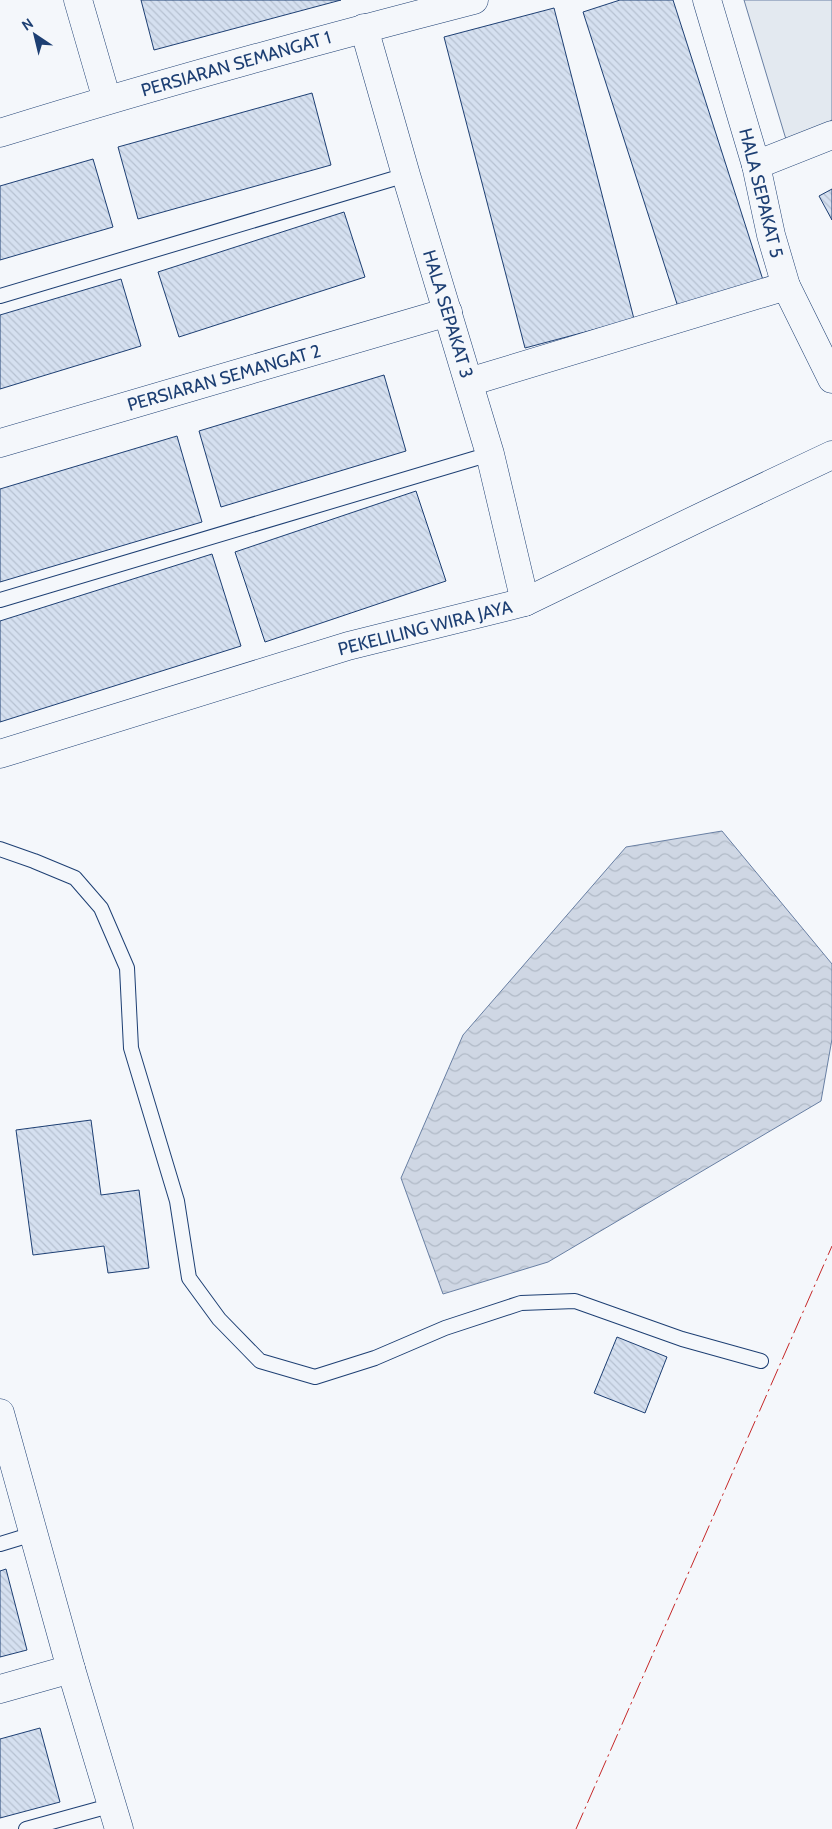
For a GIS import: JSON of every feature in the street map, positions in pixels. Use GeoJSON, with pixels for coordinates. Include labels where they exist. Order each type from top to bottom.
{"type":"FeatureCollection","features":[{"type":"Feature","properties":{"kind":"street"},"geometry":{"type":"LineString","coordinates":[[78,0],[107,100]]}},
{"type":"Feature","properties":{"kind":"street","name":"PERSIARAN SEMANGAT 1"},"geometry":{"type":"LineString","coordinates":[[0,133],[107,100],[364,28],[474,0]]}},
{"type":"Feature","properties":{"kind":"street","name":"HALA SEPAKAT 5"},"geometry":{"type":"LineString","coordinates":[[707,0],[756,165],[770,235],[786,286],[832,379]]}},
{"type":"Feature","properties":{"kind":"street","name":"HALA SEPAKAT 3"},"geometry":{"type":"LineString","coordinates":[[364,28],[490,454],[525,602]]}},
{"type":"Feature","properties":{"kind":"street"},"geometry":{"type":"LineString","coordinates":[[756,165],[832,135]]}},
{"type":"Feature","properties":{"kind":"street"},"geometry":{"type":"LineString","coordinates":[[469,382],[786,286]]}},
{"type":"Feature","properties":{"kind":"street","name":"PERSIARAN SEMANGAT 2"},"geometry":{"type":"LineString","coordinates":[[0,443],[448,312]]}},
{"type":"Feature","properties":{"kind":"street","name":"PEKELILING WIRA JAYA"},"geometry":{"type":"LineString","coordinates":[[0,754],[348,646],[525,602],[832,455]]}},
{"type":"Feature","properties":{"kind":"street"},"geometry":{"type":"LineString","coordinates":[[0,1413],[71,1669],[116,1817]]}},
{"type":"Feature","properties":{"kind":"street"},"geometry":{"type":"LineString","coordinates":[[0,1689],[71,1669]]}},
{"type":"Feature","properties":{"kind":"lane"},"geometry":{"type":"LineString","coordinates":[[0,296],[406,175]]}},
{"type":"Feature","properties":{"kind":"lane"},"geometry":{"type":"LineString","coordinates":[[0,600],[490,454]]}},
{"type":"Feature","properties":{"kind":"lane"},"geometry":{"type":"LineString","coordinates":[[0,849],[34,860],[75,878],[101,908],[127,968],[131,1048],[177,1201],[189,1278],[220,1319],[260,1361],[315,1377],[375,1358],[445,1328],[521,1303],[575,1301],[682,1339],[761,1361]]}},
{"type":"Feature","properties":{"kind":"lane"},"geometry":{"type":"LineString","coordinates":[[0,1544],[33,1534]]}},
{"type":"Feature","properties":{"kind":"lane"},"geometry":{"type":"LineString","coordinates":[[26,1829],[116,1817]]}},
{"type":"Feature","properties":{"kind":"shaded area"},"geometry":{"type":"Polygon","coordinates":[[[744,0],[832,0],[832,120],[788,146],[744,0]]]}},
{"type":"Feature","properties":{"kind":"water"},"geometry":{"type":"Polygon","coordinates":[[[722,831],[832,964],[832,1039],[821,1101],[548,1262],[443,1294],[401,1178],[463,1035],[626,847],[722,831]]]}},
{"type":"Feature","properties":{"kind":"building"},"geometry":{"type":"Polygon","coordinates":[[[141,0],[341,0],[154,50],[141,0]]]}},
{"type":"Feature","properties":{"kind":"building"},"geometry":{"type":"Polygon","coordinates":[[[620,0],[673,0],[763,280],[678,307],[583,12],[620,0]]]}},
{"type":"Feature","properties":{"kind":"building"},"geometry":{"type":"Polygon","coordinates":[[[554,8],[634,319],[525,348],[444,37],[554,8]]]}},
{"type":"Feature","properties":{"kind":"building"},"geometry":{"type":"Polygon","coordinates":[[[312,93],[331,165],[138,219],[118,147],[312,93]]]}},
{"type":"Feature","properties":{"kind":"building"},"geometry":{"type":"Polygon","coordinates":[[[93,159],[113,227],[0,260],[0,186],[93,159]]]}},
{"type":"Feature","properties":{"kind":"building"},"geometry":{"type":"Polygon","coordinates":[[[832,189],[832,220],[819,196],[832,189]]]}},
{"type":"Feature","properties":{"kind":"building"},"geometry":{"type":"Polygon","coordinates":[[[344,212],[365,277],[179,337],[158,272],[344,212]]]}},
{"type":"Feature","properties":{"kind":"building"},"geometry":{"type":"Polygon","coordinates":[[[121,279],[141,346],[0,389],[0,315],[121,279]]]}},
{"type":"Feature","properties":{"kind":"building"},"geometry":{"type":"Polygon","coordinates":[[[384,375],[406,451],[221,507],[199,431],[384,375]]]}},
{"type":"Feature","properties":{"kind":"building"},"geometry":{"type":"Polygon","coordinates":[[[177,436],[202,522],[0,582],[0,489],[177,436]]]}},
{"type":"Feature","properties":{"kind":"building"},"geometry":{"type":"Polygon","coordinates":[[[416,491],[446,581],[265,642],[235,552],[416,491]]]}},
{"type":"Feature","properties":{"kind":"building"},"geometry":{"type":"Polygon","coordinates":[[[212,554],[241,646],[0,722],[0,621],[212,554]]]}},
{"type":"Feature","properties":{"kind":"building"},"geometry":{"type":"Polygon","coordinates":[[[91,1120],[101,1195],[139,1190],[149,1268],[108,1273],[104,1246],[33,1255],[16,1130],[91,1120]]]}},
{"type":"Feature","properties":{"kind":"building"},"geometry":{"type":"Polygon","coordinates":[[[617,1337],[667,1357],[645,1413],[594,1393],[617,1337]]]}},
{"type":"Feature","properties":{"kind":"building"},"geometry":{"type":"Polygon","coordinates":[[[6,1569],[27,1650],[0,1657],[0,1571],[6,1569]]]}},
{"type":"Feature","properties":{"kind":"building"},"geometry":{"type":"Polygon","coordinates":[[[40,1728],[60,1802],[0,1818],[0,1739],[40,1728]]]}},
{"type":"Feature","properties":{"kind":"power"},"geometry":{"type":"LineString","coordinates":[[576,1829],[832,1246]]}}]}
